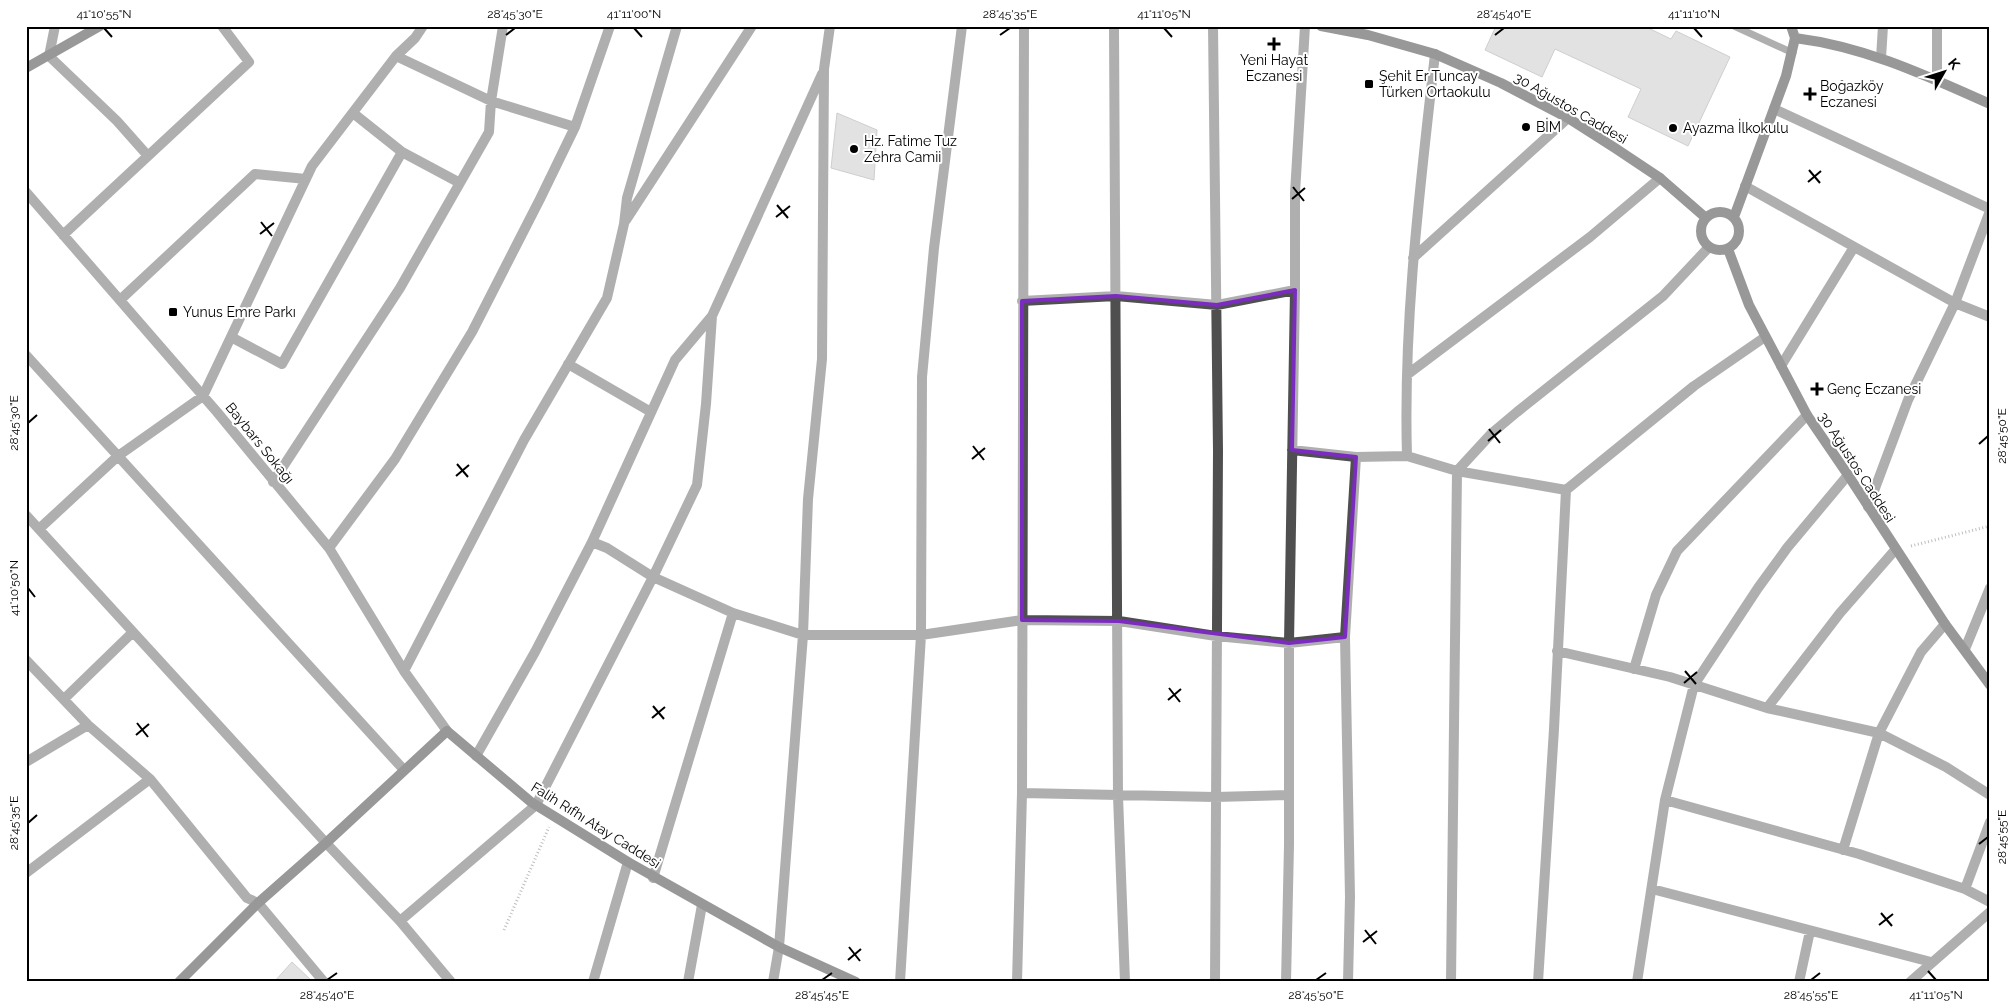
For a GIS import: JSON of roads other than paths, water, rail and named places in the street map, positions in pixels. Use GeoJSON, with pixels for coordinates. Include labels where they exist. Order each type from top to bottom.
{"type":"FeatureCollection","features":[{"type":"Feature","properties":{"kind":"main road"},"geometry":{"type":"LineString","coordinates":[[26,68],[100,26]]}},
{"type":"Feature","properties":{"kind":"main road","name":"30 Ağustos Caddesi"},"geometry":{"type":"LineString","coordinates":[[1320,26],[1368,35],[1435,54],[1501,83],[1568,118],[1660,178],[1706,218]]}},
{"type":"Feature","properties":{"kind":"main road"},"geometry":{"type":"LineString","coordinates":[[1734,217],[1793,53],[1794,38],[1791,26]]}},
{"type":"Feature","properties":{"kind":"main road"},"geometry":{"type":"LineString","coordinates":[[1794,38],[1839,45],[1881,58],[1990,104]]}},
{"type":"Feature","properties":{"kind":"main road"},"geometry":{"type":"LineString","coordinates":[[1722,212],[1734,217],[1738,222],[1740,234],[1738,240],[1728,249],[1715,250],[1704,243],[1701,230],[1706,218],[1711,214],[1722,212]]}},
{"type":"Feature","properties":{"kind":"main road","name":"30 Ağustos Caddesi"},"geometry":{"type":"LineString","coordinates":[[1728,249],[1738,278],[1765,337],[1807,416],[1848,475],[1945,624],[1990,685]]}},
{"type":"Feature","properties":{"kind":"main road"},"geometry":{"type":"LineString","coordinates":[[179,982],[258,903],[447,731]]}},
{"type":"Feature","properties":{"kind":"main road","name":"Falih Rıfhı Atay Caddesi"},"geometry":{"type":"LineString","coordinates":[[447,731],[536,805],[653,878],[779,947],[856,982]]}},
{"type":"Feature","properties":{"kind":"street"},"geometry":{"type":"LineString","coordinates":[[55,26],[49,56],[117,122],[148,156]]}},
{"type":"Feature","properties":{"kind":"street"},"geometry":{"type":"LineString","coordinates":[[63,234],[249,62],[222,26]]}},
{"type":"Feature","properties":{"kind":"street"},"geometry":{"type":"LineString","coordinates":[[39,529],[118,456],[203,396],[312,166],[396,56],[415,38],[423,26]]}},
{"type":"Feature","properties":{"kind":"street"},"geometry":{"type":"LineString","coordinates":[[274,482],[400,288],[489,132],[491,101],[503,26]]}},
{"type":"Feature","properties":{"kind":"street"},"geometry":{"type":"LineString","coordinates":[[329,548],[395,459],[472,332],[575,127],[610,26]]}},
{"type":"Feature","properties":{"kind":"street"},"geometry":{"type":"LineString","coordinates":[[404,671],[524,440],[607,298],[624,224],[627,198],[677,26]]}},
{"type":"Feature","properties":{"kind":"street"},"geometry":{"type":"LineString","coordinates":[[624,224],[752,26]]}},
{"type":"Feature","properties":{"kind":"street"},"geometry":{"type":"LineString","coordinates":[[773,982],[779,947],[804,635],[808,499],[822,359],[824,69],[830,26]]}},
{"type":"Feature","properties":{"kind":"street"},"geometry":{"type":"LineString","coordinates":[[900,982],[921,635],[922,377],[934,248],[962,26]]}},
{"type":"Feature","properties":{"kind":"street"},"geometry":{"type":"LineString","coordinates":[[1017,982],[1022,793],[1024,26]]}},
{"type":"Feature","properties":{"kind":"street"},"geometry":{"type":"LineString","coordinates":[[1114,26],[1119,621],[1118,796],[1125,982]]}},
{"type":"Feature","properties":{"kind":"street"},"geometry":{"type":"LineString","coordinates":[[1213,26],[1217,305],[1215,982]]}},
{"type":"Feature","properties":{"kind":"street"},"geometry":{"type":"LineString","coordinates":[[1286,982],[1295,193],[1305,26]]}},
{"type":"Feature","properties":{"kind":"street"},"geometry":{"type":"LineString","coordinates":[[1881,58],[1883,26]]}},
{"type":"Feature","properties":{"kind":"street"},"geometry":{"type":"LineString","coordinates":[[1937,26],[1937,81]]}},
{"type":"Feature","properties":{"kind":"street"},"geometry":{"type":"LineString","coordinates":[[1407,456],[1413,258],[1435,54]]}},
{"type":"Feature","properties":{"kind":"street"},"geometry":{"type":"LineString","coordinates":[[396,56],[491,101],[575,127]]}},
{"type":"Feature","properties":{"kind":"street"},"geometry":{"type":"LineString","coordinates":[[476,756],[535,652],[592,542],[675,360],[712,316],[824,69]]}},
{"type":"Feature","properties":{"kind":"street"},"geometry":{"type":"LineString","coordinates":[[1774,110],[1990,210],[1955,303],[1908,400],[1868,507]]}},
{"type":"Feature","properties":{"kind":"street"},"geometry":{"type":"LineString","coordinates":[[353,113],[402,152],[460,183]]}},
{"type":"Feature","properties":{"kind":"street"},"geometry":{"type":"LineString","coordinates":[[1413,258],[1568,118]]}},
{"type":"Feature","properties":{"kind":"street"},"geometry":{"type":"LineString","coordinates":[[231,337],[282,364],[402,152]]}},
{"type":"Feature","properties":{"kind":"street"},"geometry":{"type":"LineString","coordinates":[[120,300],[255,174],[306,179]]}},
{"type":"Feature","properties":{"kind":"street"},"geometry":{"type":"LineString","coordinates":[[1408,374],[1590,236],[1660,178]]}},
{"type":"Feature","properties":{"kind":"street"},"geometry":{"type":"LineString","coordinates":[[1745,186],[1955,303],[1990,318]]}},
{"type":"Feature","properties":{"kind":"street","name":"Baybars Sokağı"},"geometry":{"type":"LineString","coordinates":[[26,192],[203,396],[329,548],[404,671],[447,731]]}},
{"type":"Feature","properties":{"kind":"street"},"geometry":{"type":"LineString","coordinates":[[1451,982],[1457,471],[1492,433],[1664,296],[1709,247]]}},
{"type":"Feature","properties":{"kind":"street"},"geometry":{"type":"LineString","coordinates":[[1781,366],[1854,247]]}},
{"type":"Feature","properties":{"kind":"street"},"geometry":{"type":"LineString","coordinates":[[1022,301],[1116,296],[1217,305],[1295,290]]}},
{"type":"Feature","properties":{"kind":"street"},"geometry":{"type":"LineString","coordinates":[[400,921],[536,805],[653,577],[697,485],[706,404],[712,316]]}},
{"type":"Feature","properties":{"kind":"street"},"geometry":{"type":"LineString","coordinates":[[1538,982],[1554,728],[1566,490],[1694,386],[1765,337]]}},
{"type":"Feature","properties":{"kind":"street"},"geometry":{"type":"LineString","coordinates":[[26,355],[404,770]]}},
{"type":"Feature","properties":{"kind":"street"},"geometry":{"type":"LineString","coordinates":[[568,364],[652,412]]}},
{"type":"Feature","properties":{"kind":"street"},"geometry":{"type":"LineString","coordinates":[[1634,669],[1656,595],[1677,551],[1807,416]]}},
{"type":"Feature","properties":{"kind":"street"},"geometry":{"type":"LineString","coordinates":[[1292,450],[1356,458],[1407,456],[1457,471],[1566,490]]}},
{"type":"Feature","properties":{"kind":"street"},"geometry":{"type":"LineString","coordinates":[[1348,982],[1350,897],[1345,637],[1356,458]]}},
{"type":"Feature","properties":{"kind":"street"},"geometry":{"type":"LineString","coordinates":[[1637,982],[1665,800],[1694,685],[1758,588],[1787,548],[1848,475]]}},
{"type":"Feature","properties":{"kind":"street"},"geometry":{"type":"LineString","coordinates":[[26,516],[400,921],[451,982]]}},
{"type":"Feature","properties":{"kind":"street"},"geometry":{"type":"LineString","coordinates":[[592,542],[607,548],[653,577],[733,614],[804,635],[921,635],[1022,620],[1119,621],[1216,636],[1289,642],[1345,637]]}},
{"type":"Feature","properties":{"kind":"street"},"geometry":{"type":"LineString","coordinates":[[1767,708],[1840,613],[1896,550]]}},
{"type":"Feature","properties":{"kind":"street"},"geometry":{"type":"LineString","coordinates":[[1965,650],[1990,588]]}},
{"type":"Feature","properties":{"kind":"street"},"geometry":{"type":"LineString","coordinates":[[653,878],[733,614]]}},
{"type":"Feature","properties":{"kind":"street"},"geometry":{"type":"LineString","coordinates":[[1843,850],[1879,733],[1921,652],[1945,624]]}},
{"type":"Feature","properties":{"kind":"street"},"geometry":{"type":"LineString","coordinates":[[64,699],[133,632]]}},
{"type":"Feature","properties":{"kind":"street"},"geometry":{"type":"LineString","coordinates":[[1557,651],[1670,676],[1767,708],[1879,733],[1946,767],[1990,796]]}},
{"type":"Feature","properties":{"kind":"street"},"geometry":{"type":"LineString","coordinates":[[26,660],[88,725],[150,778],[248,898],[258,903],[324,982]]}},
{"type":"Feature","properties":{"kind":"street"},"geometry":{"type":"LineString","coordinates":[[26,762],[88,725]]}},
{"type":"Feature","properties":{"kind":"street"},"geometry":{"type":"LineString","coordinates":[[26,872],[150,778]]}},
{"type":"Feature","properties":{"kind":"street"},"geometry":{"type":"LineString","coordinates":[[1022,793],[1118,796],[1289,795]]}},
{"type":"Feature","properties":{"kind":"street"},"geometry":{"type":"LineString","coordinates":[[1665,800],[1843,850],[1964,889],[1990,902]]}},
{"type":"Feature","properties":{"kind":"street"},"geometry":{"type":"LineString","coordinates":[[1964,889],[1990,822]]}},
{"type":"Feature","properties":{"kind":"street"},"geometry":{"type":"LineString","coordinates":[[593,982],[628,862]]}},
{"type":"Feature","properties":{"kind":"street"},"geometry":{"type":"LineString","coordinates":[[1652,890],[1932,962]]}},
{"type":"Feature","properties":{"kind":"street"},"geometry":{"type":"LineString","coordinates":[[688,982],[702,905]]}},
{"type":"Feature","properties":{"kind":"street"},"geometry":{"type":"LineString","coordinates":[[1910,982],[1990,912]]}},
{"type":"Feature","properties":{"kind":"street"},"geometry":{"type":"LineString","coordinates":[[1799,982],[1810,931]]}},
{"type":"Feature","properties":{"kind":"lane"},"geometry":{"type":"LineString","coordinates":[[1734,26],[1793,53]]}},
{"type":"Feature","properties":{"kind":"place","name":"Yeni Hayat Eczanesi"},"geometry":{"type":"Point","coordinates":[1274,44]}},
{"type":"Feature","properties":{"kind":"place","name":"Şehit Er Tuncay Türken Ortaokulu"},"geometry":{"type":"Point","coordinates":[1369,84]}},
{"type":"Feature","properties":{"kind":"place","name":"Boğazköy Eczanesi"},"geometry":{"type":"Point","coordinates":[1810,94]}},
{"type":"Feature","properties":{"kind":"place","name":"BİM"},"geometry":{"type":"Point","coordinates":[1526,127]}},
{"type":"Feature","properties":{"kind":"place","name":"Ayazma İlkokulu"},"geometry":{"type":"Point","coordinates":[1673,128]}},
{"type":"Feature","properties":{"kind":"place","name":"Hz. Fatime Tuz Zehra Camii"},"geometry":{"type":"Point","coordinates":[854,149]}},
{"type":"Feature","properties":{"kind":"place","name":"Yunus Emre Parkı"},"geometry":{"type":"Point","coordinates":[173,312]}},
{"type":"Feature","properties":{"kind":"place","name":"Genç Eczanesi"},"geometry":{"type":"Point","coordinates":[1817,389]}}]}
